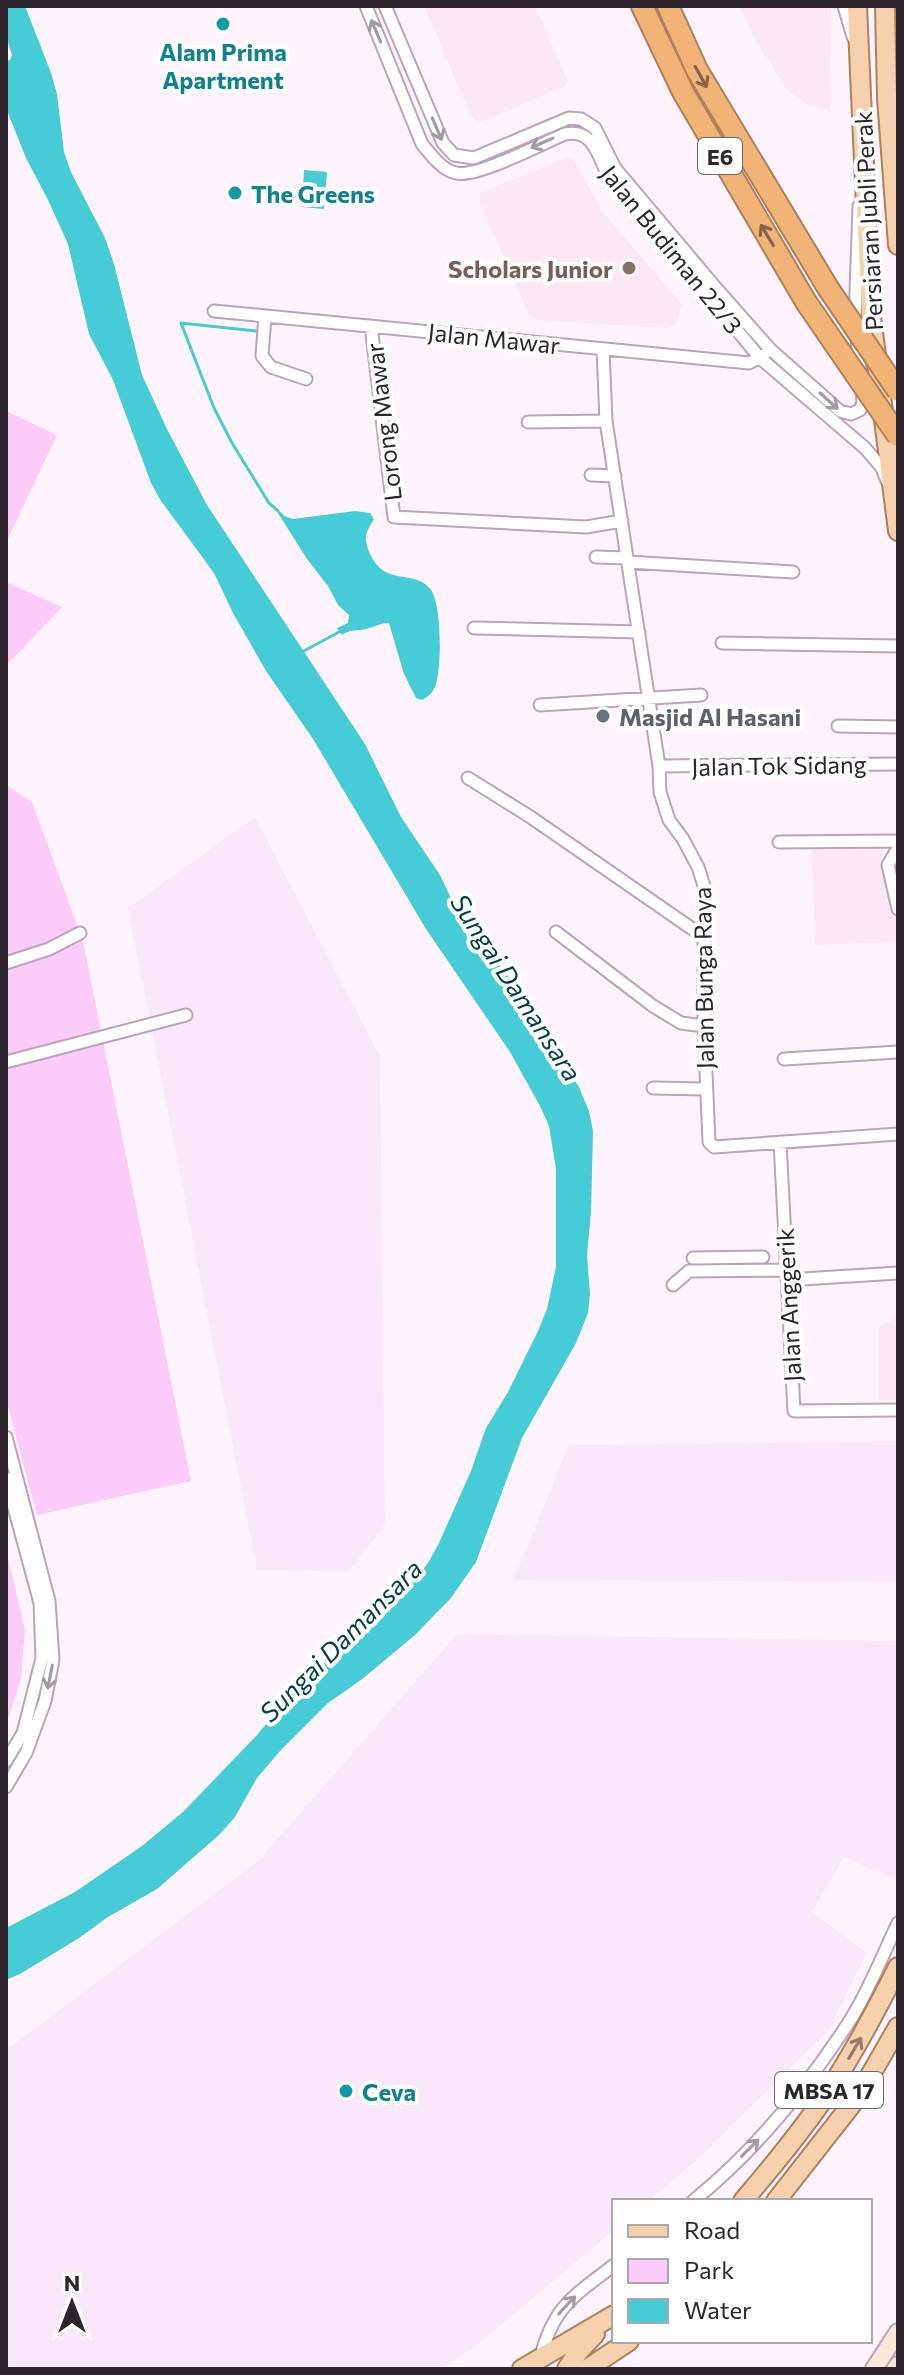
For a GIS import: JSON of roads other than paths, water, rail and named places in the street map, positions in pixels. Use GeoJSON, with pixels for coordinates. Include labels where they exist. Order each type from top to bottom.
{"type":"FeatureCollection","features":[{"type":"Feature","properties":{"kind":"highway","name":"E6"},"geometry":{"type":"LineString","coordinates":[[642,6],[683,92],[806,302],[898,436]]}},
{"type":"Feature","properties":{"kind":"highway","name":"E6"},"geometry":{"type":"LineString","coordinates":[[668,6],[697,70],[828,288],[898,391]]}},
{"type":"Feature","properties":{"kind":"main road","name":"Persiaran Jubli Perak"},"geometry":{"type":"LineString","coordinates":[[857,6],[871,316],[898,531]]}},
{"type":"Feature","properties":{"kind":"main road","name":"Persiaran Jubli Perak"},"geometry":{"type":"LineString","coordinates":[[885,6],[898,245]]}},
{"type":"Feature","properties":{"kind":"main road","name":"MBSA 17"},"geometry":{"type":"LineString","coordinates":[[745,2199],[826,2096],[874,2016],[898,1967]]}},
{"type":"Feature","properties":{"kind":"main road","name":"MBSA 17"},"geometry":{"type":"LineString","coordinates":[[778,2199],[859,2095],[898,2027]]}},
{"type":"Feature","properties":{"kind":"main road"},"geometry":{"type":"LineString","coordinates":[[522,2369],[612,2316]]}},
{"type":"Feature","properties":{"kind":"main road"},"geometry":{"type":"LineString","coordinates":[[567,2369],[578,2352],[612,2317]]}},
{"type":"Feature","properties":{"kind":"main road"},"geometry":{"type":"LineString","coordinates":[[587,2369],[606,2361],[627,2343]]}},
{"type":"Feature","properties":{"kind":"street","name":"Jalan Budiman 22/3"},"geometry":{"type":"LineString","coordinates":[[366,6],[422,144],[436,160],[455,173],[476,172],[565,134],[584,134],[607,173],[760,358]]}},
{"type":"Feature","properties":{"kind":"street","name":"Jalan Budiman 22/3"},"geometry":{"type":"LineString","coordinates":[[385,6],[443,143],[454,155],[474,158],[569,118],[581,119],[595,128],[615,168],[770,349]]}},
{"type":"Feature","properties":{"kind":"street"},"geometry":{"type":"LineString","coordinates":[[844,6],[858,57]]}},
{"type":"Feature","properties":{"kind":"street"},"geometry":{"type":"LineString","coordinates":[[864,146],[856,236],[854,309],[863,402],[860,410],[851,414],[840,411],[770,349],[760,358],[865,448],[882,468],[895,500]]}},
{"type":"Feature","properties":{"kind":"street","name":"Jalan Mawar"},"geometry":{"type":"LineString","coordinates":[[214,311],[749,363],[760,358]]}},
{"type":"Feature","properties":{"kind":"street"},"geometry":{"type":"LineString","coordinates":[[265,316],[262,356],[271,367],[306,379]]}},
{"type":"Feature","properties":{"kind":"street","name":"Lorong Mawar"},"geometry":{"type":"LineString","coordinates":[[371,326],[394,517],[586,527],[622,521]]}},
{"type":"Feature","properties":{"kind":"street","name":"Jalan Bunga Raya"},"geometry":{"type":"LineString","coordinates":[[603,349],[606,421],[659,766],[660,792],[669,820],[698,867],[704,886],[705,1089],[709,1142],[714,1147],[898,1134]]}},
{"type":"Feature","properties":{"kind":"street"},"geometry":{"type":"LineString","coordinates":[[528,422],[606,421]]}},
{"type":"Feature","properties":{"kind":"street"},"geometry":{"type":"LineString","coordinates":[[591,475],[615,476]]}},
{"type":"Feature","properties":{"kind":"street"},"geometry":{"type":"LineString","coordinates":[[596,557],[793,572]]}},
{"type":"Feature","properties":{"kind":"street"},"geometry":{"type":"LineString","coordinates":[[474,628],[639,632]]}},
{"type":"Feature","properties":{"kind":"street"},"geometry":{"type":"LineString","coordinates":[[722,643],[898,646]]}},
{"type":"Feature","properties":{"kind":"street"},"geometry":{"type":"LineString","coordinates":[[540,705],[701,695]]}},
{"type":"Feature","properties":{"kind":"street"},"geometry":{"type":"LineString","coordinates":[[838,726],[898,727]]}},
{"type":"Feature","properties":{"kind":"street","name":"Jalan Tok Sidang"},"geometry":{"type":"LineString","coordinates":[[659,766],[898,764]]}},
{"type":"Feature","properties":{"kind":"street"},"geometry":{"type":"LineString","coordinates":[[468,778],[529,816],[704,937]]}},
{"type":"Feature","properties":{"kind":"street"},"geometry":{"type":"LineString","coordinates":[[779,842],[898,841]]}},
{"type":"Feature","properties":{"kind":"street"},"geometry":{"type":"LineString","coordinates":[[898,848],[888,865],[898,909]]}},
{"type":"Feature","properties":{"kind":"street"},"geometry":{"type":"LineString","coordinates":[[556,932],[653,1006],[681,1023],[704,1026]]}},
{"type":"Feature","properties":{"kind":"street"},"geometry":{"type":"LineString","coordinates":[[6,963],[49,949],[80,933]]}},
{"type":"Feature","properties":{"kind":"street"},"geometry":{"type":"LineString","coordinates":[[6,1062],[186,1015]]}},
{"type":"Feature","properties":{"kind":"street"},"geometry":{"type":"LineString","coordinates":[[784,1059],[898,1052]]}},
{"type":"Feature","properties":{"kind":"street"},"geometry":{"type":"LineString","coordinates":[[653,1088],[705,1089]]}},
{"type":"Feature","properties":{"kind":"street","name":"Jalan Anggerik"},"geometry":{"type":"LineString","coordinates":[[780,1142],[794,1411],[898,1410]]}},
{"type":"Feature","properties":{"kind":"street"},"geometry":{"type":"LineString","coordinates":[[693,1258],[763,1257]]}},
{"type":"Feature","properties":{"kind":"street"},"geometry":{"type":"LineString","coordinates":[[744,1258],[744,1271]]}},
{"type":"Feature","properties":{"kind":"street"},"geometry":{"type":"LineString","coordinates":[[673,1285],[689,1271],[787,1275],[898,1273]]}},
{"type":"Feature","properties":{"kind":"street"},"geometry":{"type":"LineString","coordinates":[[6,1437],[49,1601],[53,1660],[45,1701],[26,1753],[6,1787]]}},
{"type":"Feature","properties":{"kind":"street"},"geometry":{"type":"LineString","coordinates":[[6,1478],[40,1603],[42,1658],[23,1733],[6,1761]]}},
{"type":"Feature","properties":{"kind":"street"},"geometry":{"type":"LineString","coordinates":[[696,2199],[778,2119],[850,2021],[898,1923]]}},
{"type":"Feature","properties":{"kind":"street"},"geometry":{"type":"LineString","coordinates":[[540,2359],[547,2331],[564,2305],[612,2267]]}},
{"type":"Feature","properties":{"kind":"street"},"geometry":{"type":"LineString","coordinates":[[874,2369],[898,2332]]}},
{"type":"Feature","properties":{"kind":"water"},"geometry":{"type":"Polygon","coordinates":[[[6,6],[25,6],[51,73],[57,94],[64,152],[105,238],[142,375],[167,429],[207,505],[365,744],[401,817],[440,875],[463,923],[510,979],[579,1087],[593,1131],[587,1255],[588,1313],[576,1343],[522,1438],[476,1562],[451,1598],[415,1635],[328,1703],[281,1750],[257,1778],[235,1817],[219,1835],[157,1889],[6,1980],[6,1928],[75,1892],[142,1846],[183,1812],[290,1696],[364,1624],[414,1581],[428,1563],[471,1471],[486,1428],[508,1392],[547,1309],[556,1267],[556,1169],[549,1126],[510,1052],[426,929],[313,739],[266,671],[214,573],[151,483],[113,380],[89,334],[68,244],[26,158],[6,108],[6,61],[12,55],[6,36],[6,6]]]}},
{"type":"Feature","properties":{"kind":"water"},"geometry":{"type":"Polygon","coordinates":[[[304,170],[327,172],[324,209],[302,207],[304,170]]]}},
{"type":"Feature","properties":{"kind":"water"},"geometry":{"type":"Polygon","coordinates":[[[278,509],[284,516],[293,519],[355,511],[370,513],[374,519],[366,541],[375,562],[386,572],[426,585],[435,598],[440,638],[439,666],[435,687],[428,696],[422,700],[416,698],[404,674],[389,623],[342,635],[337,628],[348,623],[349,615],[338,605],[307,559],[278,509]]]}},
{"type":"Feature","properties":{"kind":"waterway"},"geometry":{"type":"LineString","coordinates":[[257,331],[181,323],[214,408],[269,503],[277,510]]}},
{"type":"Feature","properties":{"kind":"waterway"},"geometry":{"type":"LineString","coordinates":[[302,652],[341,631]]}},
{"type":"Feature","properties":{"kind":"place","name":"Alam Prima Apartment"},"geometry":{"type":"Point","coordinates":[223,24]}},
{"type":"Feature","properties":{"kind":"place","name":"The Greens"},"geometry":{"type":"Point","coordinates":[235,193]}},
{"type":"Feature","properties":{"kind":"place","name":"Scholars Junior"},"geometry":{"type":"Point","coordinates":[629,268]}},
{"type":"Feature","properties":{"kind":"place","name":"Masjid Al Hasani"},"geometry":{"type":"Point","coordinates":[603,716]}},
{"type":"Feature","properties":{"kind":"place","name":"Ceva"},"geometry":{"type":"Point","coordinates":[346,2091]}},
{"type":"Feature","properties":{"kind":"water label","name":"Sungai Damansara"},"geometry":{"type":"Point","coordinates":[517,987]}},
{"type":"Feature","properties":{"kind":"water label","name":"Sungai Damansara"},"geometry":{"type":"Point","coordinates":[340,1640]}}]}
